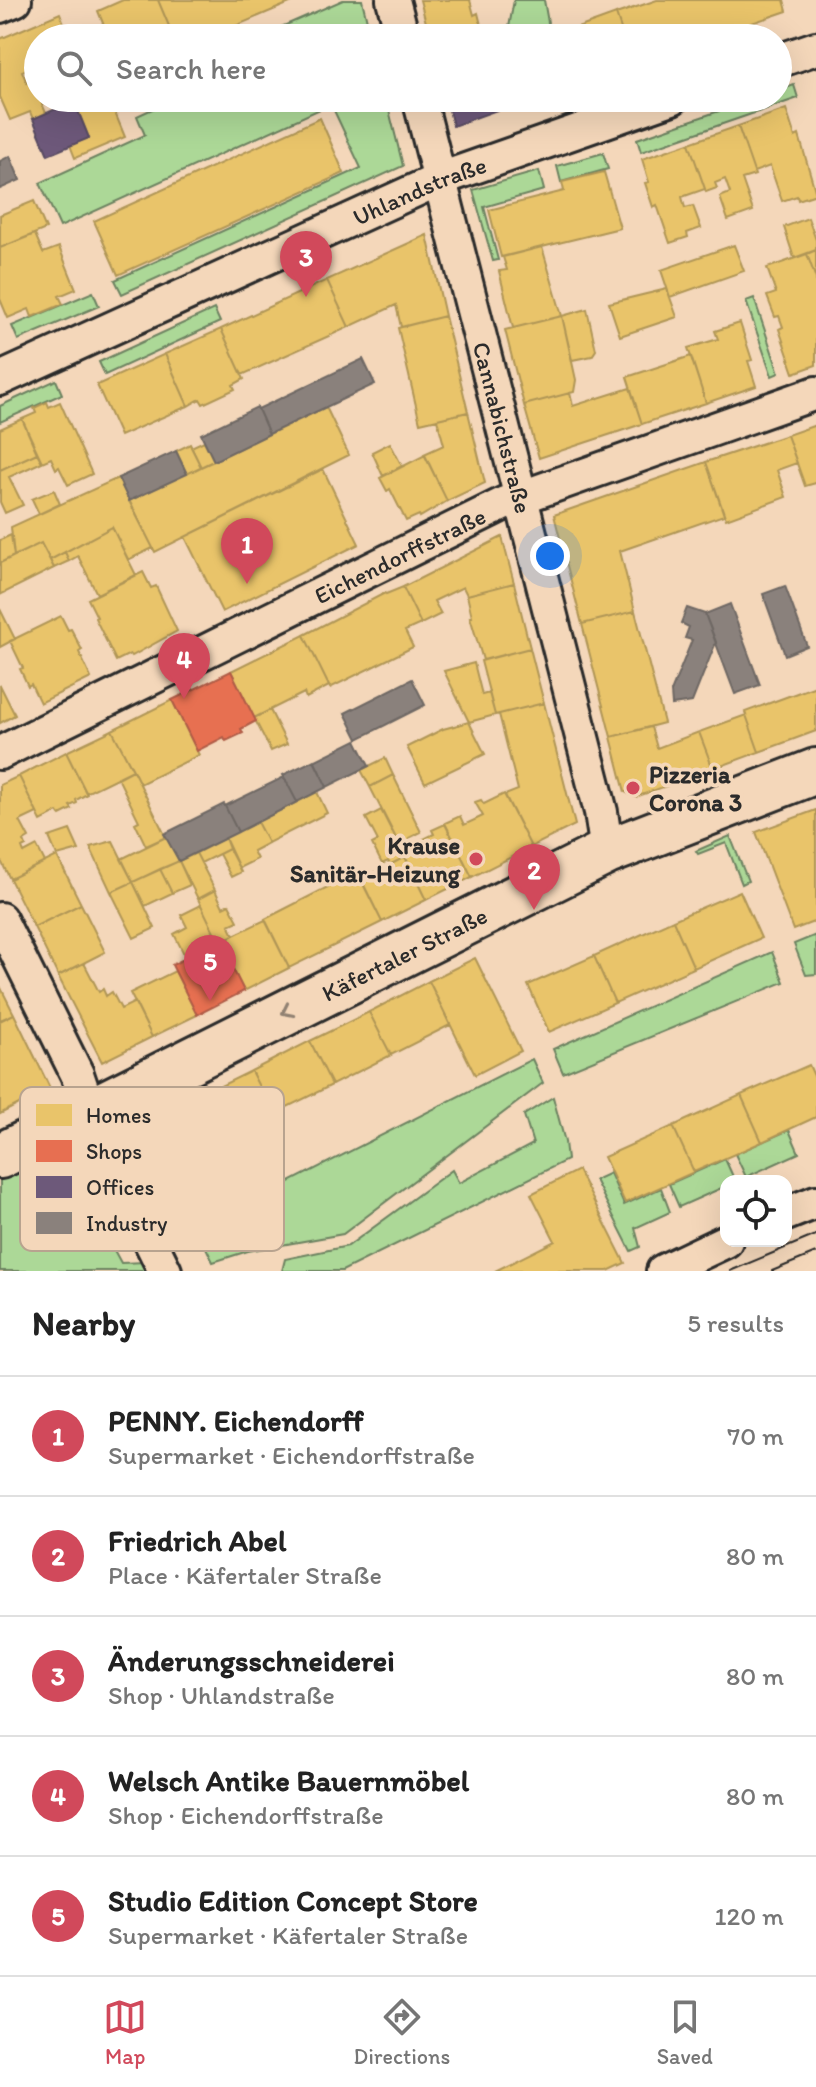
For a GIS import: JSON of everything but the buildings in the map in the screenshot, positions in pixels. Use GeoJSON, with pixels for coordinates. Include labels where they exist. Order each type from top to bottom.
{"type":"FeatureCollection","features":[{"type":"Feature","properties":{"kind":"main road","name":"Käfertaler Straße"},"geometry":{"type":"LineString","coordinates":[[135,1087],[607,852],[816,771]]}},
{"type":"Feature","properties":{"kind":"main road","name":"Käfertaler Straße"},"geometry":{"type":"LineString","coordinates":[[0,1156],[20,1146]]}},
{"type":"Feature","properties":{"kind":"street"},"geometry":{"type":"LineString","coordinates":[[0,6],[15,0]]}},
{"type":"Feature","properties":{"kind":"street"},"geometry":{"type":"LineString","coordinates":[[393,0],[399,24]]}},
{"type":"Feature","properties":{"kind":"street"},"geometry":{"type":"LineString","coordinates":[[792,56],[816,48]]}},
{"type":"Feature","properties":{"kind":"street","name":"Cannabichstraße"},"geometry":{"type":"LineString","coordinates":[[423,112],[601,812],[607,852]]}},
{"type":"Feature","properties":{"kind":"street","name":"Uhlandstraße"},"geometry":{"type":"LineString","coordinates":[[0,379],[440,179],[632,112]]}},
{"type":"Feature","properties":{"kind":"street","name":"Eichendorffstraße"},"geometry":{"type":"LineString","coordinates":[[0,753],[520,497],[816,393]]}},
{"type":"Feature","properties":{"kind":"street"},"geometry":{"type":"LineString","coordinates":[[0,919],[81,1087]]}},
{"type":"Feature","properties":{"kind":"street"},"geometry":{"type":"LineString","coordinates":[[792,1212],[816,1202]]}},
{"type":"Feature","properties":{"kind":"street"},"geometry":{"type":"LineString","coordinates":[[663,1271],[720,1244]]}},
{"type":"Feature","properties":{"kind":"street"},"geometry":{"type":"LineString","coordinates":[[155,1251],[165,1271]]}},
{"type":"Feature","properties":{"kind":"green space"},"geometry":{"type":"Polygon","coordinates":[[[343,0],[362,0],[368,24],[288,24],[343,0]]]}},
{"type":"Feature","properties":{"kind":"green space"},"geometry":{"type":"Polygon","coordinates":[[[514,0],[544,0],[548,24],[510,24],[514,0]]]}},
{"type":"Feature","properties":{"kind":"green space"},"geometry":{"type":"Polygon","coordinates":[[[792,86],[798,98],[792,100],[792,86]]]}},
{"type":"Feature","properties":{"kind":"green space"},"geometry":{"type":"Polygon","coordinates":[[[146,112],[313,112],[60,227],[40,183],[145,135],[137,116],[146,112]]]}},
{"type":"Feature","properties":{"kind":"green space"},"geometry":{"type":"Polygon","coordinates":[[[335,112],[390,112],[403,166],[122,294],[115,280],[361,168],[335,112]]]}},
{"type":"Feature","properties":{"kind":"green space"},"geometry":{"type":"Polygon","coordinates":[[[716,112],[757,112],[641,152],[637,139],[716,112]]]}},
{"type":"Feature","properties":{"kind":"green space"},"geometry":{"type":"Polygon","coordinates":[[[603,153],[608,169],[561,182],[557,166],[603,153]]]}},
{"type":"Feature","properties":{"kind":"green space"},"geometry":{"type":"Polygon","coordinates":[[[539,171],[544,190],[484,207],[498,260],[493,261],[473,190],[539,171]]]}},
{"type":"Feature","properties":{"kind":"green space"},"geometry":{"type":"Polygon","coordinates":[[[93,292],[99,306],[18,340],[12,326],[93,292]]]}},
{"type":"Feature","properties":{"kind":"green space"},"geometry":{"type":"Polygon","coordinates":[[[754,298],[779,373],[772,376],[746,301],[754,298]]]}},
{"type":"Feature","properties":{"kind":"green space"},"geometry":{"type":"Polygon","coordinates":[[[214,309],[220,322],[105,375],[99,362],[214,309]]]}},
{"type":"Feature","properties":{"kind":"green space"},"geometry":{"type":"Polygon","coordinates":[[[56,380],[62,394],[0,422],[0,406],[56,380]]]}},
{"type":"Feature","properties":{"kind":"green space"},"geometry":{"type":"Polygon","coordinates":[[[730,836],[748,881],[742,884],[726,843],[698,854],[696,851],[730,836]]]}},
{"type":"Feature","properties":{"kind":"green space"},"geometry":{"type":"Polygon","coordinates":[[[816,935],[816,974],[806,975],[794,944],[816,935]]]}},
{"type":"Feature","properties":{"kind":"green space"},"geometry":{"type":"Polygon","coordinates":[[[772,952],[784,982],[563,1073],[553,1049],[772,952]]]}},
{"type":"Feature","properties":{"kind":"green space"},"geometry":{"type":"Polygon","coordinates":[[[532,1059],[543,1083],[343,1234],[284,1245],[284,1185],[532,1059]]]}},
{"type":"Feature","properties":{"kind":"green space"},"geometry":{"type":"Polygon","coordinates":[[[553,1097],[567,1160],[342,1271],[282,1271],[285,1259],[348,1246],[452,1170],[459,1183],[533,1144],[524,1115],[553,1097]]]}},
{"type":"Feature","properties":{"kind":"green space"},"geometry":{"type":"Polygon","coordinates":[[[789,1130],[799,1153],[750,1175],[745,1175],[735,1154],[789,1130]]]}},
{"type":"Feature","properties":{"kind":"green space"},"geometry":{"type":"Polygon","coordinates":[[[20,1156],[20,1251],[114,1251],[121,1263],[146,1262],[151,1271],[0,1271],[0,1167],[20,1156]]]}},
{"type":"Feature","properties":{"kind":"green space"},"geometry":{"type":"Polygon","coordinates":[[[725,1159],[732,1175],[720,1175],[720,1189],[679,1207],[669,1184],[725,1159]]]}},
{"type":"Feature","properties":{"kind":"green space"},"geometry":{"type":"Polygon","coordinates":[[[610,1173],[624,1205],[661,1188],[670,1212],[635,1228],[640,1247],[631,1251],[595,1180],[610,1173]]]}},
{"type":"Feature","properties":{"kind":"green space"},"geometry":{"type":"Polygon","coordinates":[[[208,1251],[248,1251],[213,1262],[208,1251]]]}},
{"type":"Feature","properties":{"kind":"tram line"},"geometry":{"type":"LineString","coordinates":[[730,1271],[816,1235]]}},
{"type":"Feature","properties":{"kind":"tram line"},"geometry":{"type":"LineString","coordinates":[[772,1271],[816,1253]]}},
{"type":"Feature","properties":{"kind":"place","name":"Änderungsschneiderei"},"geometry":{"type":"Point","coordinates":[306,297]}},
{"type":"Feature","properties":{"kind":"place","name":"PENNY. Eichendorff"},"geometry":{"type":"Point","coordinates":[247,584]}},
{"type":"Feature","properties":{"kind":"place","name":"Welsch Antike Bauernmöbel"},"geometry":{"type":"Point","coordinates":[184,699]}},
{"type":"Feature","properties":{"kind":"place","name":"Pizzeria Corona 3"},"geometry":{"type":"Point","coordinates":[633,788]}},
{"type":"Feature","properties":{"kind":"place","name":"Krause Sanitär-Heizung"},"geometry":{"type":"Point","coordinates":[476,859]}},
{"type":"Feature","properties":{"kind":"place","name":"Friedrich Abel"},"geometry":{"type":"Point","coordinates":[534,910]}},
{"type":"Feature","properties":{"kind":"place","name":"Studio Edition Concept Store"},"geometry":{"type":"Point","coordinates":[210,1001]}}]}
